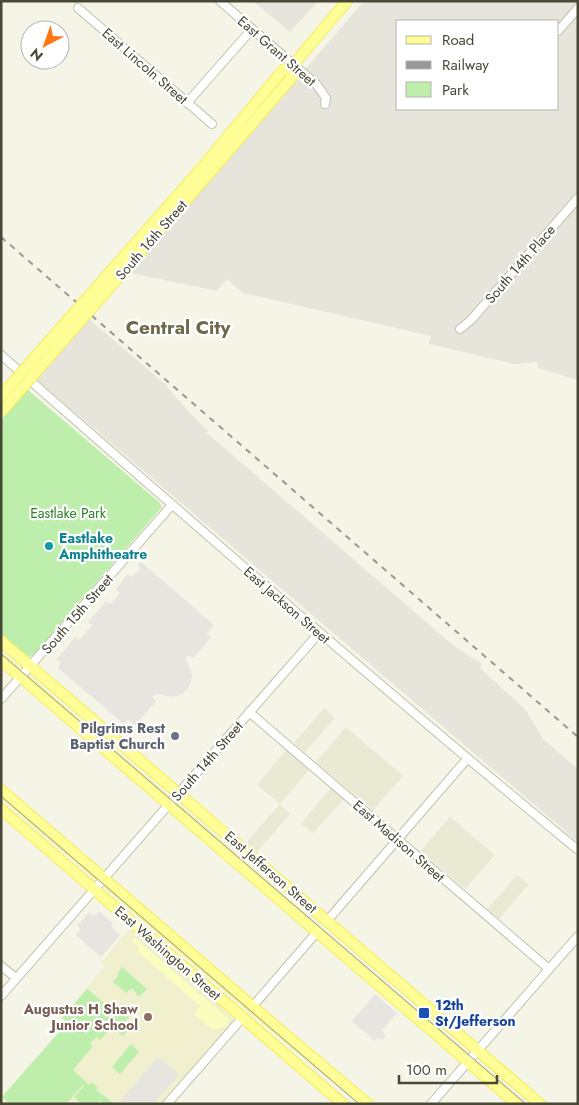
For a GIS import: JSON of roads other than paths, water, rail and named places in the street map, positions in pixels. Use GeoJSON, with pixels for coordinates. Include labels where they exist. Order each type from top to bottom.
{"type":"FeatureCollection","features":[{"type":"Feature","properties":{"kind":"main road","name":"South 16th Street"},"geometry":{"type":"LineString","coordinates":[[1,396],[292,77],[293,65],[347,1]]}},
{"type":"Feature","properties":{"kind":"main road","name":"South 16th Street"},"geometry":{"type":"LineString","coordinates":[[1,412],[203,173]]}},
{"type":"Feature","properties":{"kind":"main road","name":"East Jefferson Street"},"geometry":{"type":"LineString","coordinates":[[1,641],[540,1104]]}},
{"type":"Feature","properties":{"kind":"main road","name":"East Jefferson Street"},"geometry":{"type":"LineString","coordinates":[[4,661],[517,1104]]}},
{"type":"Feature","properties":{"kind":"main road","name":"East Washington Street"},"geometry":{"type":"LineString","coordinates":[[1,790],[368,1104]]}},
{"type":"Feature","properties":{"kind":"main road","name":"East Washington Street"},"geometry":{"type":"LineString","coordinates":[[3,809],[343,1104]]}},
{"type":"Feature","properties":{"kind":"main road"},"geometry":{"type":"LineString","coordinates":[[250,854],[293,911]]}},
{"type":"Feature","properties":{"kind":"main road","name":"East Washington Street"},"geometry":{"type":"LineString","coordinates":[[274,1025],[328,1091]]}},
{"type":"Feature","properties":{"kind":"street","name":"East Grant Street"},"geometry":{"type":"LineString","coordinates":[[220,1],[321,90],[326,98],[325,104]]}},
{"type":"Feature","properties":{"kind":"street","name":"East Lincoln Street"},"geometry":{"type":"LineString","coordinates":[[78,8],[212,124]]}},
{"type":"Feature","properties":{"kind":"street"},"geometry":{"type":"LineString","coordinates":[[559,30],[578,8]]}},
{"type":"Feature","properties":{"kind":"street"},"geometry":{"type":"LineString","coordinates":[[187,103],[252,29]]}},
{"type":"Feature","properties":{"kind":"street","name":"South 14th Place"},"geometry":{"type":"LineString","coordinates":[[460,329],[471,320],[578,198]]}},
{"type":"Feature","properties":{"kind":"street","name":"East Jackson Street"},"geometry":{"type":"LineString","coordinates":[[1,356],[319,633],[467,759],[578,850]]}},
{"type":"Feature","properties":{"kind":"street","name":"South 15th Street"},"geometry":{"type":"LineString","coordinates":[[1,699],[172,505]]}},
{"type":"Feature","properties":{"kind":"street","name":"South 14th Street"},"geometry":{"type":"LineString","coordinates":[[1,996],[319,633]]}},
{"type":"Feature","properties":{"kind":"street","name":"East Madison Street"},"geometry":{"type":"LineString","coordinates":[[249,712],[549,969]]}},
{"type":"Feature","properties":{"kind":"street"},"geometry":{"type":"LineString","coordinates":[[327,921],[467,759]]}},
{"type":"Feature","properties":{"kind":"street"},"geometry":{"type":"LineString","coordinates":[[253,1006],[318,932]]}},
{"type":"Feature","properties":{"kind":"street"},"geometry":{"type":"LineString","coordinates":[[432,1104],[578,936]]}},
{"type":"Feature","properties":{"kind":"street"},"geometry":{"type":"LineString","coordinates":[[1,966],[16,978]]}},
{"type":"Feature","properties":{"kind":"street"},"geometry":{"type":"LineString","coordinates":[[167,1104],[244,1017]]}},
{"type":"Feature","properties":{"kind":"tram line"},"geometry":{"type":"LineString","coordinates":[[1,654],[526,1104]]}},
{"type":"Feature","properties":{"kind":"tram line"},"geometry":{"type":"LineString","coordinates":[[1,796],[359,1104]]}},
{"type":"Feature","properties":{"kind":"railway"},"geometry":{"type":"LineString","coordinates":[[1,237],[578,737]]}},
{"type":"Feature","properties":{"kind":"place","name":"Eastlake Amphitheatre"},"geometry":{"type":"Point","coordinates":[49,546]}},
{"type":"Feature","properties":{"kind":"place","name":"Pilgrims Rest Baptist Church"},"geometry":{"type":"Point","coordinates":[175,736]}},
{"type":"Feature","properties":{"kind":"place","name":"12th St/Jefferson"},"geometry":{"type":"Point","coordinates":[424,1013]}},
{"type":"Feature","properties":{"kind":"place","name":"Augustus H Shaw Junior School"},"geometry":{"type":"Point","coordinates":[148,1017]}},
{"type":"Feature","properties":{"kind":"district","name":"Central City"},"geometry":{"type":"Point","coordinates":[178,327]}},
{"type":"Feature","properties":{"kind":"park label","name":"Eastlake Park"},"geometry":{"type":"Point","coordinates":[68,513]}}]}
